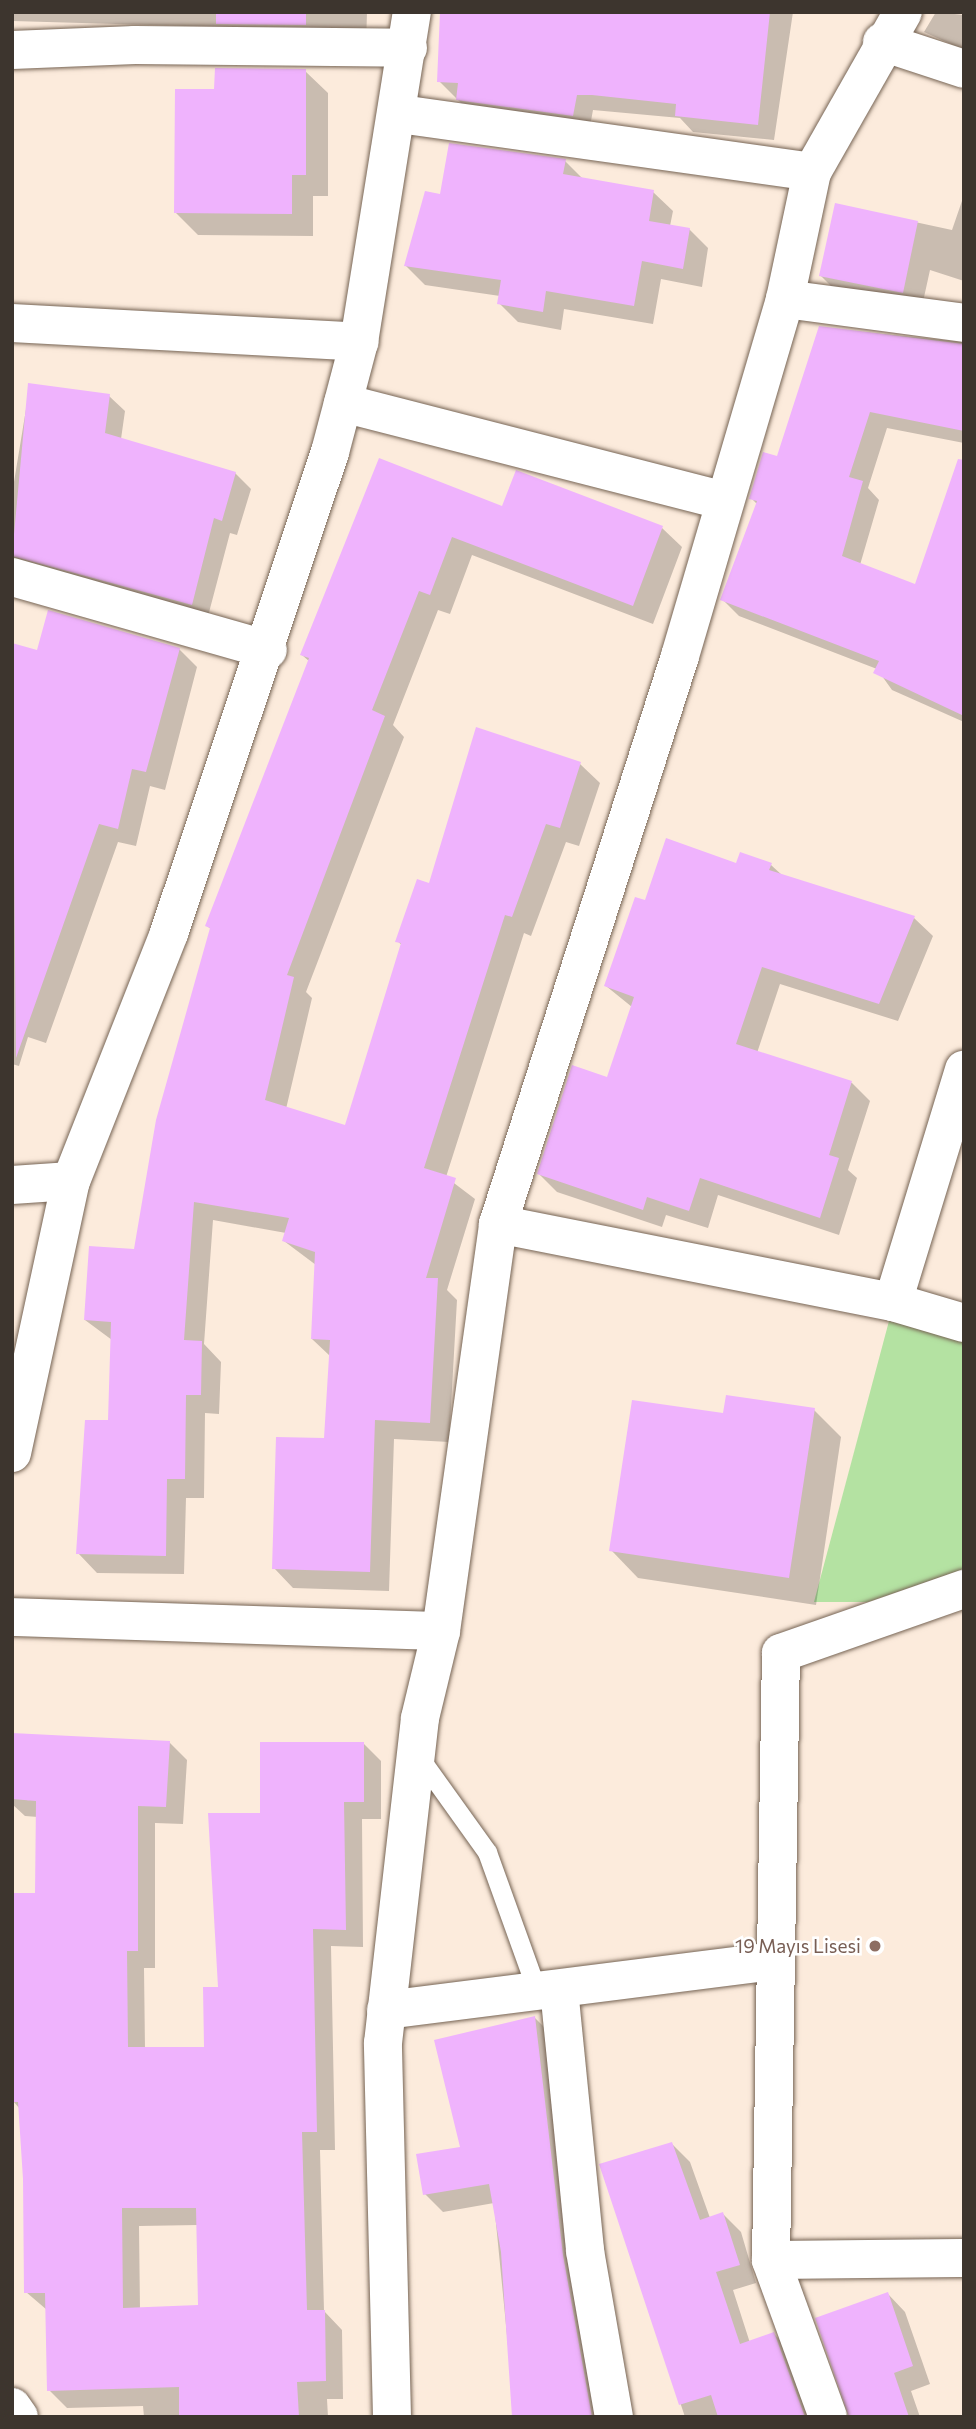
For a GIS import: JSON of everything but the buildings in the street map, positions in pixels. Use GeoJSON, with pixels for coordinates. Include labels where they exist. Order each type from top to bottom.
{"type":"FeatureCollection","features":[{"type":"Feature","properties":{"kind":"street"},"geometry":{"type":"LineString","coordinates":[[392,2417],[386,2010],[416,1753],[440,1630],[498,1224],[725,501],[785,299],[812,172],[893,27],[964,69]]}},
{"type":"Feature","properties":{"kind":"street"},"geometry":{"type":"LineString","coordinates":[[12,50],[410,30],[400,114],[359,342],[343,403],[268,650],[169,933],[71,1181],[19,1396],[12,1453]]}},
{"type":"Feature","properties":{"kind":"street"},"geometry":{"type":"LineString","coordinates":[[400,114],[812,172]]}},
{"type":"Feature","properties":{"kind":"street"},"geometry":{"type":"LineString","coordinates":[[785,299],[964,323]]}},
{"type":"Feature","properties":{"kind":"street"},"geometry":{"type":"LineString","coordinates":[[12,323],[359,342]]}},
{"type":"Feature","properties":{"kind":"street"},"geometry":{"type":"LineString","coordinates":[[343,403],[725,501]]}},
{"type":"Feature","properties":{"kind":"street"},"geometry":{"type":"LineString","coordinates":[[12,577],[268,650]]}},
{"type":"Feature","properties":{"kind":"street"},"geometry":{"type":"LineString","coordinates":[[893,1302],[964,1070]]}},
{"type":"Feature","properties":{"kind":"street"},"geometry":{"type":"LineString","coordinates":[[12,1185],[71,1181]]}},
{"type":"Feature","properties":{"kind":"street"},"geometry":{"type":"LineString","coordinates":[[498,1224],[893,1302],[963,1321]]}},
{"type":"Feature","properties":{"kind":"street"},"geometry":{"type":"LineString","coordinates":[[828,2417],[771,2260],[781,1653],[964,1589]]}},
{"type":"Feature","properties":{"kind":"street"},"geometry":{"type":"LineString","coordinates":[[12,1617],[440,1630]]}},
{"type":"Feature","properties":{"kind":"street"},"geometry":{"type":"LineString","coordinates":[[386,2010],[775,1961]]}},
{"type":"Feature","properties":{"kind":"street"},"geometry":{"type":"LineString","coordinates":[[548,1990],[585,2251],[614,2417]]}},
{"type":"Feature","properties":{"kind":"street"},"geometry":{"type":"LineString","coordinates":[[771,2260],[964,2258]]}},
{"type":"Feature","properties":{"kind":"street"},"geometry":{"type":"LineString","coordinates":[[12,2407],[19,2417]]}},
{"type":"Feature","properties":{"kind":"lane"},"geometry":{"type":"LineString","coordinates":[[416,1753],[487,1852],[548,1990]]}},
{"type":"Feature","properties":{"kind":"green space"},"geometry":{"type":"Polygon","coordinates":[[[889,1321],[964,1339],[964,1569],[868,1602],[814,1602],[889,1321]]]}},
{"type":"Feature","properties":{"kind":"place","name":"19 Mayıs Lisesi"},"geometry":{"type":"Point","coordinates":[875,1946]}}]}
